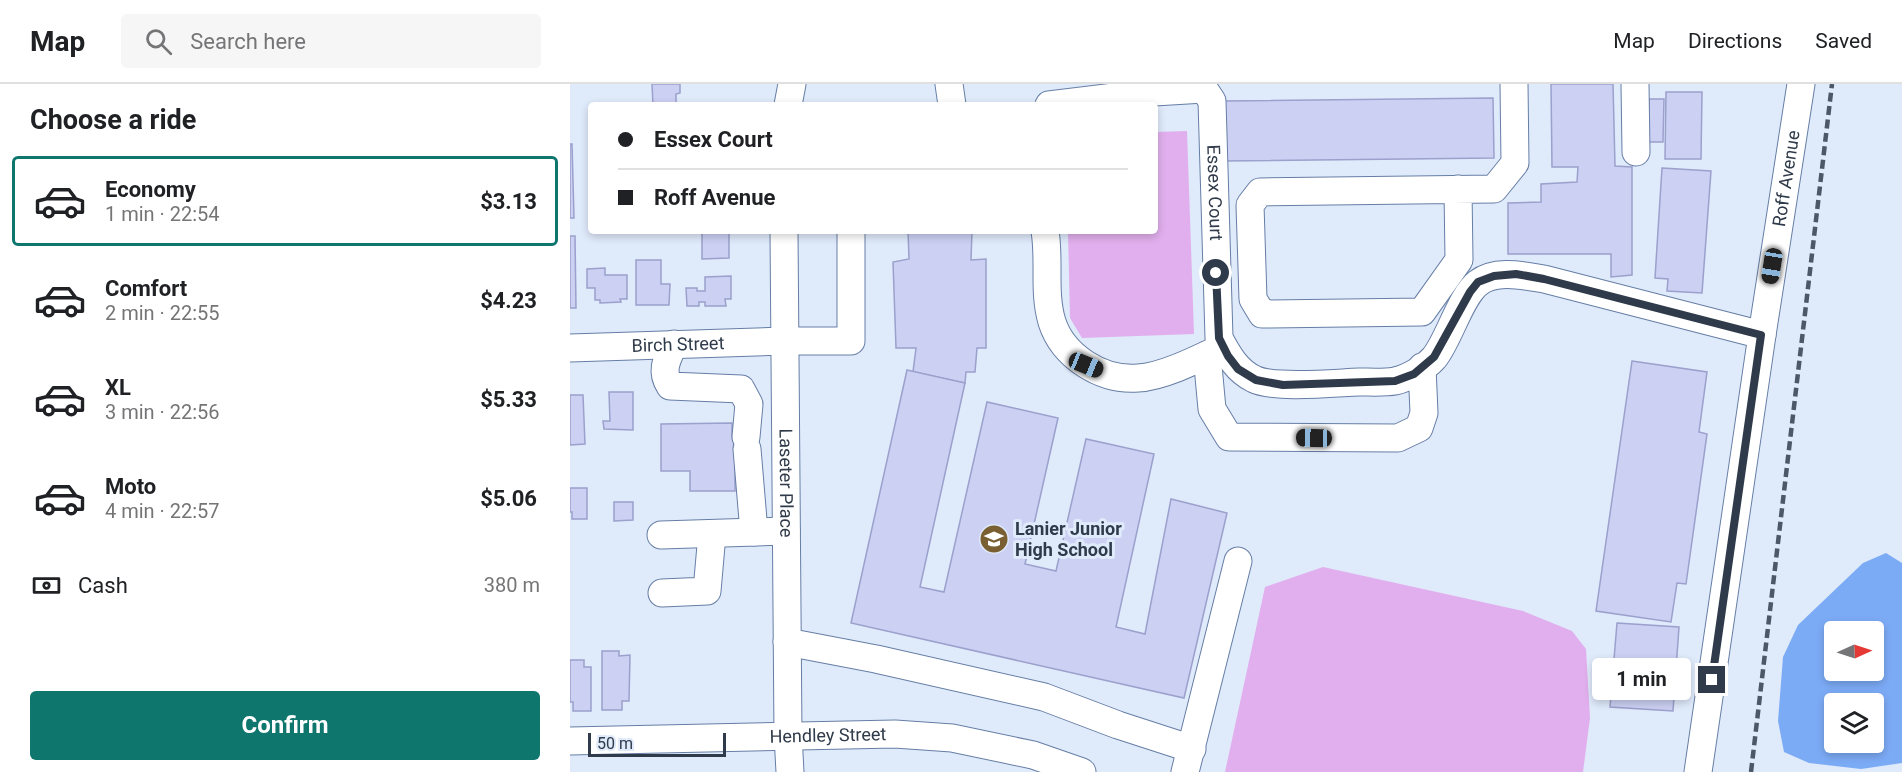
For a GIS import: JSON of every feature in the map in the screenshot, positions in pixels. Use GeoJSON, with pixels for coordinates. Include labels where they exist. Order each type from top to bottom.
{"type":"FeatureCollection","features":[{"type":"Feature","properties":{"kind":"street"},"geometry":{"type":"LineString","coordinates":[[789,102],[792,84]]}},
{"type":"Feature","properties":{"kind":"street"},"geometry":{"type":"LineString","coordinates":[[949,84],[952,102]]}},
{"type":"Feature","properties":{"kind":"street"},"geometry":{"type":"LineString","coordinates":[[1458,189],[1460,260],[1422,312],[1262,314],[1253,299],[1250,205],[1260,192],[1458,189],[1494,189],[1515,163],[1514,84]]}},
{"type":"Feature","properties":{"kind":"street"},"geometry":{"type":"LineString","coordinates":[[1635,84],[1636,152]]}},
{"type":"Feature","properties":{"kind":"street","name":"Roff Avenue"},"geometry":{"type":"LineString","coordinates":[[1698,772],[1761,335],[1801,84]]}},
{"type":"Feature","properties":{"kind":"street","name":"Essex Court"},"geometry":{"type":"LineString","coordinates":[[1069,102],[1163,88],[1204,89],[1212,101],[1219,338],[1216,351],[1256,380],[1283,385],[1395,381],[1414,374],[1434,357],[1470,292],[1478,282],[1494,276],[1516,274],[1544,279],[1761,335]]}},
{"type":"Feature","properties":{"kind":"street","name":"Laseter Place"},"geometry":{"type":"LineString","coordinates":[[784,234],[790,772]]}},
{"type":"Feature","properties":{"kind":"street","name":"Birch Street"},"geometry":{"type":"LineString","coordinates":[[570,348],[851,341],[851,234]]}},
{"type":"Feature","properties":{"kind":"street"},"geometry":{"type":"LineString","coordinates":[[1046,234],[1047,299],[1053,323],[1067,349],[1086,365],[1112,376],[1138,378],[1173,370],[1216,351],[1212,409],[1229,437],[1398,438],[1419,428],[1424,413],[1422,367]]}},
{"type":"Feature","properties":{"kind":"street"},"geometry":{"type":"LineString","coordinates":[[1216,251],[1252,250]]}},
{"type":"Feature","properties":{"kind":"street"},"geometry":{"type":"LineString","coordinates":[[674,345],[665,363],[665,378],[670,386],[741,389],[749,404],[747,443],[754,532]]}},
{"type":"Feature","properties":{"kind":"street"},"geometry":{"type":"LineString","coordinates":[[749,404],[785,405]]}},
{"type":"Feature","properties":{"kind":"street"},"geometry":{"type":"LineString","coordinates":[[661,535],[786,531]]}},
{"type":"Feature","properties":{"kind":"street"},"geometry":{"type":"LineString","coordinates":[[662,593],[707,591],[712,534]]}},
{"type":"Feature","properties":{"kind":"street"},"geometry":{"type":"LineString","coordinates":[[787,642],[876,659],[1044,697],[1118,725],[1189,761],[1238,561]]}},
{"type":"Feature","properties":{"kind":"street","name":"Hendley Street"},"geometry":{"type":"LineString","coordinates":[[570,741],[895,734],[952,738],[1033,755],[1082,772]]}},
{"type":"Feature","properties":{"kind":"shaded area"},"geometry":{"type":"Polygon","coordinates":[[[1187,131],[1194,334],[1082,338],[1070,318],[1068,234],[1158,234],[1158,132],[1187,131]]]}},
{"type":"Feature","properties":{"kind":"shaded area"},"geometry":{"type":"Polygon","coordinates":[[[1323,567],[1523,611],[1572,631],[1586,649],[1590,718],[1583,772],[1225,772],[1265,587],[1323,567]]]}},
{"type":"Feature","properties":{"kind":"water"},"geometry":{"type":"Polygon","coordinates":[[[1886,553],[1902,563],[1902,763],[1861,769],[1809,763],[1784,752],[1778,721],[1783,657],[1798,625],[1863,563],[1886,553]]]}},
{"type":"Feature","properties":{"kind":"building"},"geometry":{"type":"Polygon","coordinates":[[[652,84],[680,84],[680,93],[676,94],[676,102],[653,102],[652,84]]]}},
{"type":"Feature","properties":{"kind":"building"},"geometry":{"type":"Polygon","coordinates":[[[1551,84],[1613,84],[1615,166],[1632,167],[1632,275],[1611,277],[1611,254],[1508,254],[1508,203],[1541,202],[1541,184],[1577,182],[1578,167],[1552,167],[1551,84]]]}},
{"type":"Feature","properties":{"kind":"building"},"geometry":{"type":"Polygon","coordinates":[[[1666,92],[1702,92],[1701,159],[1665,159],[1666,92]]]}},
{"type":"Feature","properties":{"kind":"building"},"geometry":{"type":"Polygon","coordinates":[[[1493,98],[1494,158],[1223,161],[1222,101],[1493,98]]]}},
{"type":"Feature","properties":{"kind":"building"},"geometry":{"type":"Polygon","coordinates":[[[1649,99],[1664,99],[1663,142],[1648,142],[1649,99]]]}},
{"type":"Feature","properties":{"kind":"building"},"geometry":{"type":"Polygon","coordinates":[[[570,144],[572,144],[574,218],[570,218],[570,144]]]}},
{"type":"Feature","properties":{"kind":"building"},"geometry":{"type":"Polygon","coordinates":[[[1662,168],[1711,171],[1702,293],[1667,291],[1668,279],[1655,278],[1662,168]]]}},
{"type":"Feature","properties":{"kind":"building"},"geometry":{"type":"Polygon","coordinates":[[[702,234],[729,234],[729,258],[702,259],[702,234]]]}},
{"type":"Feature","properties":{"kind":"building"},"geometry":{"type":"Polygon","coordinates":[[[908,234],[972,234],[971,260],[986,259],[986,348],[977,348],[975,372],[966,372],[965,383],[913,372],[916,348],[896,348],[893,262],[909,259],[908,234]]]}},
{"type":"Feature","properties":{"kind":"building"},"geometry":{"type":"Polygon","coordinates":[[[570,236],[575,236],[576,308],[570,308],[570,236]]]}},
{"type":"Feature","properties":{"kind":"building"},"geometry":{"type":"Polygon","coordinates":[[[636,260],[661,260],[661,284],[670,284],[669,305],[636,305],[636,260]]]}},
{"type":"Feature","properties":{"kind":"building"},"geometry":{"type":"Polygon","coordinates":[[[605,268],[605,275],[627,275],[627,299],[620,299],[621,302],[600,303],[600,300],[595,300],[595,288],[587,288],[587,269],[605,268]]]}},
{"type":"Feature","properties":{"kind":"building"},"geometry":{"type":"Polygon","coordinates":[[[731,276],[731,299],[725,299],[726,306],[705,306],[705,302],[699,302],[699,306],[687,306],[686,288],[705,291],[705,277],[731,276]]]}},
{"type":"Feature","properties":{"kind":"building"},"geometry":{"type":"Polygon","coordinates":[[[1632,361],[1707,372],[1699,432],[1707,434],[1686,584],[1677,583],[1671,622],[1596,611],[1632,361]]]}},
{"type":"Feature","properties":{"kind":"building","name":"Lanier Junior High School"},"geometry":{"type":"Polygon","coordinates":[[[907,370],[965,383],[920,587],[944,592],[987,402],[1058,418],[1025,564],[1056,571],[1086,439],[1154,454],[1116,627],[1145,634],[1171,499],[1227,513],[1184,698],[851,623],[907,370]]]}},
{"type":"Feature","properties":{"kind":"building"},"geometry":{"type":"Polygon","coordinates":[[[609,392],[633,392],[633,430],[604,429],[603,421],[610,421],[609,392]]]}},
{"type":"Feature","properties":{"kind":"building"},"geometry":{"type":"Polygon","coordinates":[[[570,395],[583,395],[585,444],[570,445],[570,395]]]}},
{"type":"Feature","properties":{"kind":"building"},"geometry":{"type":"Polygon","coordinates":[[[732,423],[732,437],[752,437],[735,449],[735,491],[690,491],[690,471],[661,471],[661,424],[732,423]]]}},
{"type":"Feature","properties":{"kind":"building"},"geometry":{"type":"Polygon","coordinates":[[[570,488],[587,488],[587,519],[572,519],[570,488]]]}},
{"type":"Feature","properties":{"kind":"building"},"geometry":{"type":"Polygon","coordinates":[[[614,502],[633,502],[633,520],[614,521],[614,502]]]}},
{"type":"Feature","properties":{"kind":"building"},"geometry":{"type":"Polygon","coordinates":[[[1617,623],[1679,627],[1673,711],[1610,707],[1617,623]]]}},
{"type":"Feature","properties":{"kind":"building"},"geometry":{"type":"Polygon","coordinates":[[[602,651],[619,651],[619,656],[630,655],[629,701],[622,701],[622,710],[602,710],[602,651]]]}},
{"type":"Feature","properties":{"kind":"building"},"geometry":{"type":"Polygon","coordinates":[[[570,660],[584,660],[584,667],[591,667],[591,711],[573,711],[573,702],[570,702],[570,660]]]}},
{"type":"Feature","properties":{"kind":"railway"},"geometry":{"type":"LineString","coordinates":[[1751,772],[1832,84]]}},
{"type":"Feature","properties":{"kind":"place","name":"Lanier Junior High School"},"geometry":{"type":"Point","coordinates":[994,539]}},
{"type":"Feature","properties":{"kind":"route"},"geometry":{"type":"LineString","coordinates":[[1216,273],[1219,338],[1228,356],[1238,369],[1256,380],[1283,385],[1395,381],[1414,374],[1434,357],[1470,292],[1478,282],[1494,276],[1516,274],[1544,279],[1761,335],[1712,680]]}}]}
